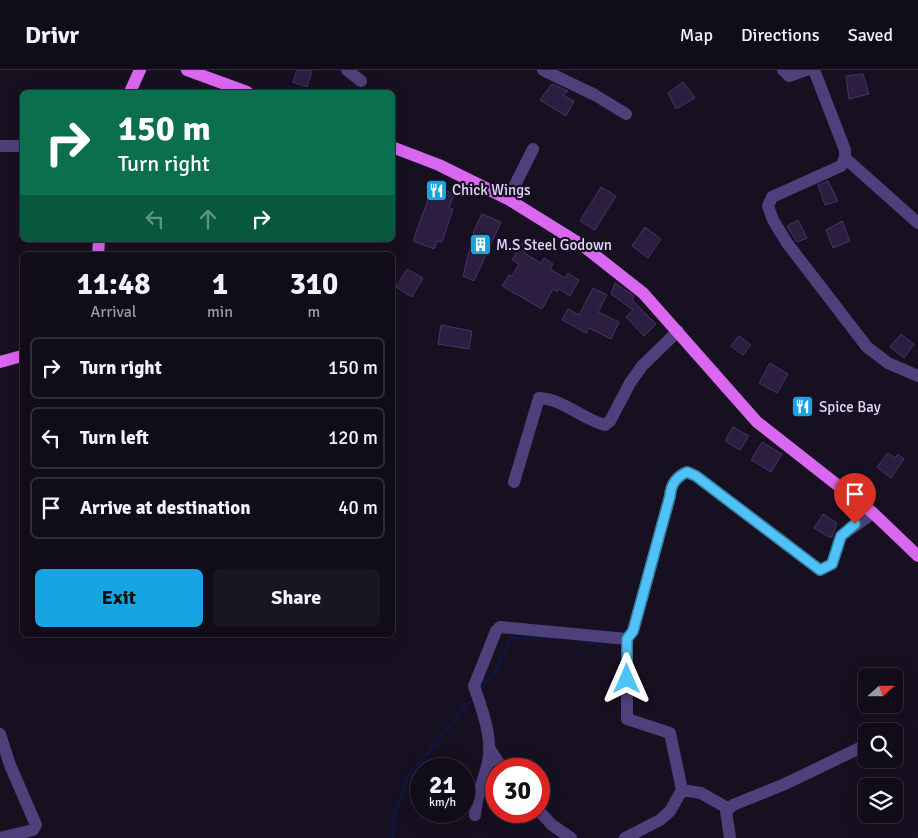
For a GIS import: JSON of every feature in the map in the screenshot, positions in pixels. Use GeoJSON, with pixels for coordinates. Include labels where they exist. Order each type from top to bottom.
{"type":"FeatureCollection","features":[{"type":"Feature","properties":{"kind":"main road"},"geometry":{"type":"LineString","coordinates":[[131,90],[140,70]]}},
{"type":"Feature","properties":{"kind":"main road"},"geometry":{"type":"LineString","coordinates":[[188,70],[242,90]]}},
{"type":"Feature","properties":{"kind":"main road"},"geometry":{"type":"LineString","coordinates":[[395,148],[439,165],[508,199],[557,228],[590,251],[643,293],[757,422],[873,513],[918,556]]}},
{"type":"Feature","properties":{"kind":"main road"},"geometry":{"type":"LineString","coordinates":[[0,362],[20,357]]}},
{"type":"Feature","properties":{"kind":"street"},"geometry":{"type":"LineString","coordinates":[[347,70],[361,81]]}},
{"type":"Feature","properties":{"kind":"street"},"geometry":{"type":"LineString","coordinates":[[543,70],[626,114]]}},
{"type":"Feature","properties":{"kind":"street"},"geometry":{"type":"LineString","coordinates":[[783,70],[789,76],[806,70]]}},
{"type":"Feature","properties":{"kind":"street"},"geometry":{"type":"LineString","coordinates":[[814,70],[845,150],[845,158],[841,166],[772,197],[768,206],[773,220],[787,243],[868,347],[888,363],[918,376]]}},
{"type":"Feature","properties":{"kind":"street"},"geometry":{"type":"LineString","coordinates":[[0,146],[20,146]]}},
{"type":"Feature","properties":{"kind":"street"},"geometry":{"type":"LineString","coordinates":[[508,199],[533,149]]}},
{"type":"Feature","properties":{"kind":"street"},"geometry":{"type":"LineString","coordinates":[[845,158],[918,223]]}},
{"type":"Feature","properties":{"kind":"street"},"geometry":{"type":"LineString","coordinates":[[514,482],[539,398],[550,398],[591,421],[605,425],[610,420],[630,383],[642,366],[678,331]]}},
{"type":"Feature","properties":{"kind":"street"},"geometry":{"type":"LineString","coordinates":[[625,838],[660,820],[670,811],[682,790],[670,733],[627,719],[627,639],[633,631],[671,487],[680,475],[687,472],[696,476],[820,570],[832,564],[841,536],[855,524],[873,513]]}},
{"type":"Feature","properties":{"kind":"street"},"geometry":{"type":"LineString","coordinates":[[475,815],[476,801],[489,761],[481,707],[474,686],[496,631],[500,627],[627,639]]}},
{"type":"Feature","properties":{"kind":"street"},"geometry":{"type":"LineString","coordinates":[[0,734],[10,765],[36,825],[33,830],[0,838]]}},
{"type":"Feature","properties":{"kind":"street"},"geometry":{"type":"LineString","coordinates":[[488,746],[496,758]]}},
{"type":"Feature","properties":{"kind":"street"},"geometry":{"type":"LineString","coordinates":[[730,838],[726,812],[733,805],[785,784],[858,750]]}},
{"type":"Feature","properties":{"kind":"street"},"geometry":{"type":"LineString","coordinates":[[682,790],[701,793],[729,808]]}},
{"type":"Feature","properties":{"kind":"street"},"geometry":{"type":"LineString","coordinates":[[550,823],[571,838]]}},
{"type":"Feature","properties":{"kind":"building"},"geometry":{"type":"Polygon","coordinates":[[[297,70],[312,70],[307,87],[293,82],[297,70]]]}},
{"type":"Feature","properties":{"kind":"building"},"geometry":{"type":"Polygon","coordinates":[[[863,74],[869,94],[849,99],[846,76],[863,74]]]}},
{"type":"Feature","properties":{"kind":"building"},"geometry":{"type":"Polygon","coordinates":[[[683,82],[695,98],[676,109],[668,93],[683,82]]]}},
{"type":"Feature","properties":{"kind":"building"},"geometry":{"type":"Polygon","coordinates":[[[552,84],[568,91],[563,95],[574,101],[566,116],[540,100],[552,84]]]}},
{"type":"Feature","properties":{"kind":"building"},"geometry":{"type":"Polygon","coordinates":[[[828,181],[838,201],[825,205],[818,185],[828,181]]]}},
{"type":"Feature","properties":{"kind":"building"},"geometry":{"type":"Polygon","coordinates":[[[433,186],[454,194],[449,208],[453,209],[442,242],[437,241],[434,249],[413,241],[433,186]]]}},
{"type":"Feature","properties":{"kind":"building"},"geometry":{"type":"Polygon","coordinates":[[[601,187],[616,196],[595,230],[580,221],[601,187]]]}},
{"type":"Feature","properties":{"kind":"building","name":"M.S Steel Godown"},"geometry":{"type":"Polygon","coordinates":[[[482,214],[501,222],[474,281],[463,276],[474,231],[482,214]]]}},
{"type":"Feature","properties":{"kind":"building"},"geometry":{"type":"Polygon","coordinates":[[[798,220],[807,238],[797,242],[787,226],[798,220]]]}},
{"type":"Feature","properties":{"kind":"building"},"geometry":{"type":"Polygon","coordinates":[[[842,221],[850,241],[833,248],[826,230],[842,221]]]}},
{"type":"Feature","properties":{"kind":"building"},"geometry":{"type":"Polygon","coordinates":[[[645,227],[661,239],[648,258],[632,246],[645,227]]]}},
{"type":"Feature","properties":{"kind":"building"},"geometry":{"type":"Polygon","coordinates":[[[522,243],[528,247],[524,253],[541,263],[544,258],[553,264],[550,269],[565,278],[568,273],[579,280],[570,296],[559,289],[557,292],[553,289],[542,309],[502,286],[509,275],[512,276],[519,264],[512,260],[522,243]]]}},
{"type":"Feature","properties":{"kind":"building"},"geometry":{"type":"Polygon","coordinates":[[[407,269],[423,278],[412,297],[396,287],[407,269]]]}},
{"type":"Feature","properties":{"kind":"building"},"geometry":{"type":"Polygon","coordinates":[[[615,283],[634,296],[632,300],[656,324],[644,336],[626,317],[633,310],[611,294],[615,283]]]}},
{"type":"Feature","properties":{"kind":"building"},"geometry":{"type":"Polygon","coordinates":[[[593,288],[607,295],[598,312],[619,322],[611,339],[589,328],[586,333],[562,320],[568,309],[579,315],[593,288]]]}},
{"type":"Feature","properties":{"kind":"building"},"geometry":{"type":"Polygon","coordinates":[[[441,325],[472,331],[469,349],[438,344],[441,325]]]}},
{"type":"Feature","properties":{"kind":"building"},"geometry":{"type":"Polygon","coordinates":[[[901,334],[914,344],[904,358],[890,347],[901,334]]]}},
{"type":"Feature","properties":{"kind":"building"},"geometry":{"type":"Polygon","coordinates":[[[739,336],[751,345],[743,355],[731,346],[739,336]]]}},
{"type":"Feature","properties":{"kind":"building"},"geometry":{"type":"Polygon","coordinates":[[[770,363],[788,374],[777,393],[759,383],[770,363]]]}},
{"type":"Feature","properties":{"kind":"building","name":"Spice Bay"},"geometry":{"type":"Polygon","coordinates":[[[800,396],[813,408],[806,417],[792,405],[800,396]]]}},
{"type":"Feature","properties":{"kind":"building"},"geometry":{"type":"Polygon","coordinates":[[[733,427],[749,436],[740,450],[725,441],[733,427]]]}},
{"type":"Feature","properties":{"kind":"building"},"geometry":{"type":"Polygon","coordinates":[[[762,442],[782,454],[771,472],[751,460],[762,442]]]}},
{"type":"Feature","properties":{"kind":"building"},"geometry":{"type":"Polygon","coordinates":[[[888,453],[895,458],[898,454],[904,459],[891,478],[877,467],[888,453]]]}},
{"type":"Feature","properties":{"kind":"building"},"geometry":{"type":"Polygon","coordinates":[[[823,514],[837,523],[832,537],[814,528],[823,514]]]}},
{"type":"Feature","properties":{"kind":"waterway"},"geometry":{"type":"LineString","coordinates":[[482,687],[495,672],[511,638],[556,638]]}},
{"type":"Feature","properties":{"kind":"waterway"},"geometry":{"type":"LineString","coordinates":[[580,640],[606,647]]}},
{"type":"Feature","properties":{"kind":"waterway"},"geometry":{"type":"LineString","coordinates":[[393,838],[395,812],[408,776],[470,701]]}},
{"type":"Feature","properties":{"kind":"place","name":"Chick Wings"},"geometry":{"type":"Point","coordinates":[436,190]}},
{"type":"Feature","properties":{"kind":"place","name":"M.S Steel Godown"},"geometry":{"type":"Point","coordinates":[480,245]}},
{"type":"Feature","properties":{"kind":"place","name":"Spice Bay"},"geometry":{"type":"Point","coordinates":[803,407]}},
{"type":"Feature","properties":{"kind":"route"},"geometry":{"type":"LineString","coordinates":[[627,679],[627,639],[633,631],[671,487],[680,475],[687,472],[696,476],[820,570],[832,564],[841,536],[855,524]]}}]}
